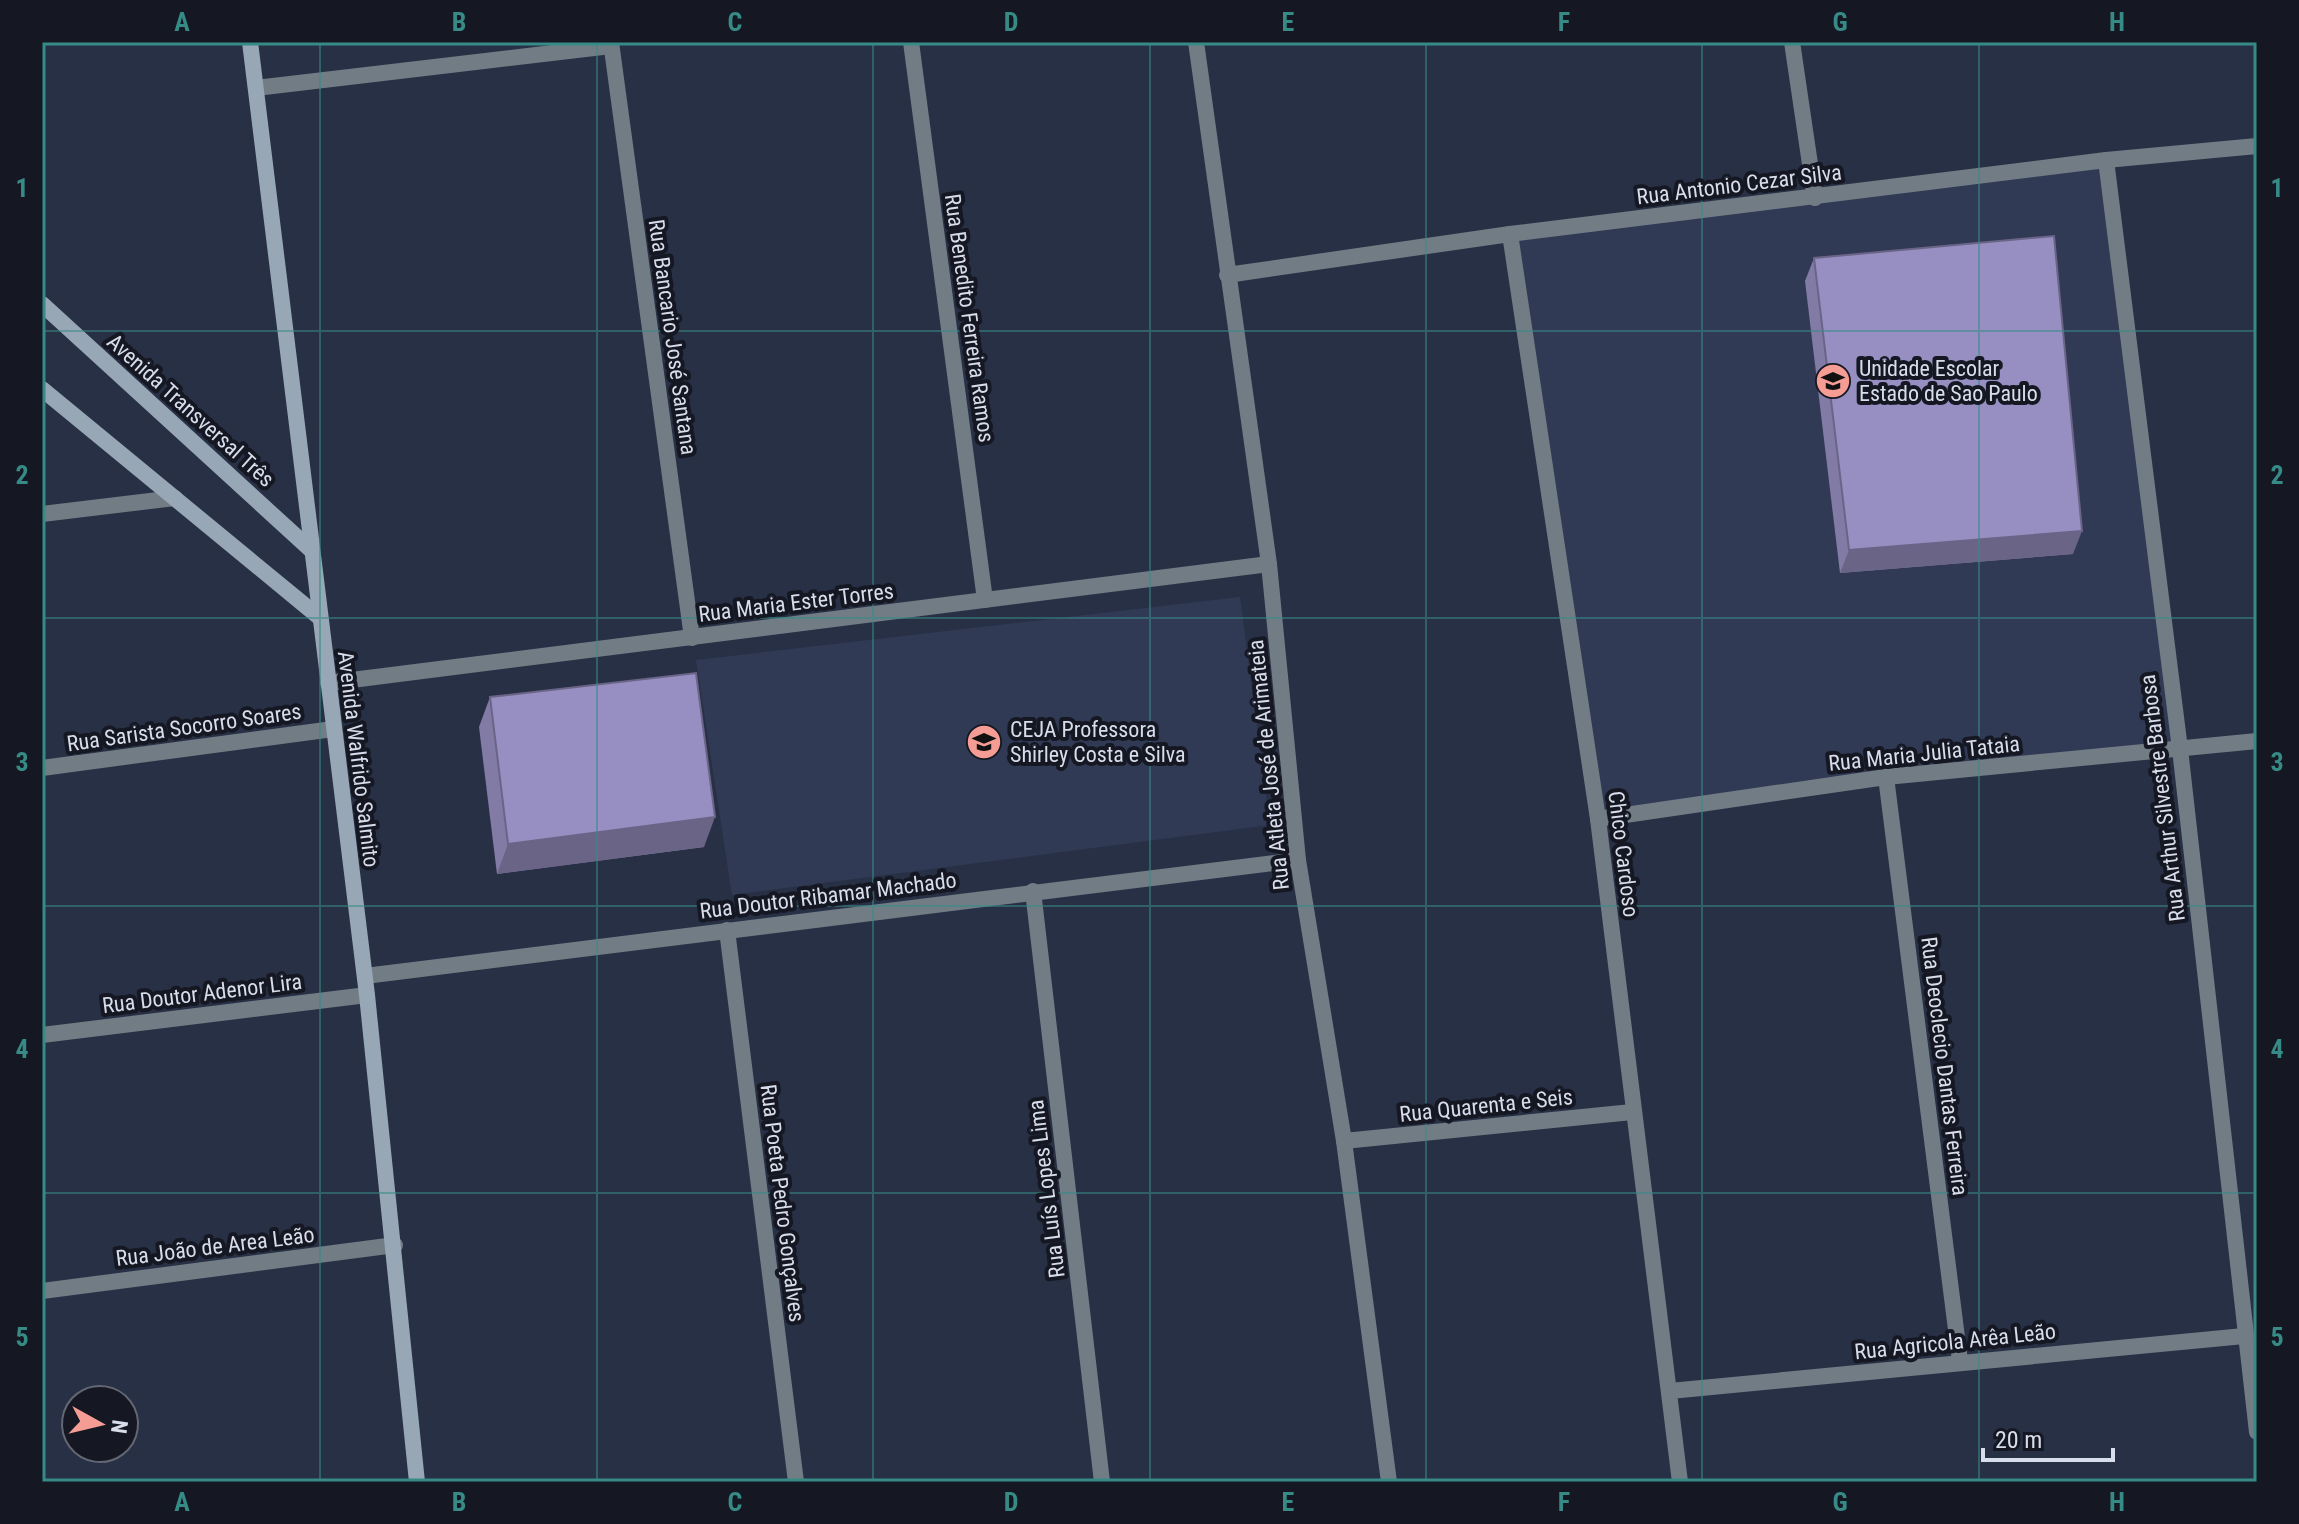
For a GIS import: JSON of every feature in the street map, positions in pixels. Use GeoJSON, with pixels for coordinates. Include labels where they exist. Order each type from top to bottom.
{"type":"FeatureCollection","features":[{"type":"Feature","properties":{"kind":"street","name":"Avenida Walfrido Salmito"},"geometry":{"type":"LineString","coordinates":[[250,42],[310,549],[365,976],[417,1482]]}},
{"type":"Feature","properties":{"kind":"street","name":"Rua Benedito Ferreira Ramos"},"geometry":{"type":"LineString","coordinates":[[911,42],[985,600]]}},
{"type":"Feature","properties":{"kind":"street","name":"Rua Atleta José de Arimateia"},"geometry":{"type":"LineString","coordinates":[[1196,42],[1269,564],[1298,860],[1344,1141],[1389,1482]]}},
{"type":"Feature","properties":{"kind":"street"},"geometry":{"type":"LineString","coordinates":[[1792,42],[1815,198]]}},
{"type":"Feature","properties":{"kind":"street"},"geometry":{"type":"LineString","coordinates":[[256,88],[611,44]]}},
{"type":"Feature","properties":{"kind":"street","name":"Rua Bancario José Santana"},"geometry":{"type":"LineString","coordinates":[[611,44],[692,638]]}},
{"type":"Feature","properties":{"kind":"street","name":"Rua Antonio Cezar Silva"},"geometry":{"type":"LineString","coordinates":[[1227,275],[1510,234],[2106,160],[2257,146]]}},
{"type":"Feature","properties":{"kind":"street","name":"Rua Arthur Silvestre Barbosa"},"geometry":{"type":"LineString","coordinates":[[2106,160],[2180,749],[2257,1432]]}},
{"type":"Feature","properties":{"kind":"street","name":"Chico Cardoso"},"geometry":{"type":"LineString","coordinates":[[1510,234],[1598,819],[1680,1482]]}},
{"type":"Feature","properties":{"kind":"street","name":"Avenida Transversal Três"},"geometry":{"type":"LineString","coordinates":[[42,304],[310,549]]}},
{"type":"Feature","properties":{"kind":"street"},"geometry":{"type":"LineString","coordinates":[[42,389],[319,617]]}},
{"type":"Feature","properties":{"kind":"street"},"geometry":{"type":"LineString","coordinates":[[42,514],[175,498]]}},
{"type":"Feature","properties":{"kind":"street","name":"Rua Maria Ester Torres"},"geometry":{"type":"LineString","coordinates":[[328,683],[1269,564]]}},
{"type":"Feature","properties":{"kind":"street","name":"Rua Sarista Socorro Soares"},"geometry":{"type":"LineString","coordinates":[[42,768],[333,729]]}},
{"type":"Feature","properties":{"kind":"street","name":"Rua Maria Julia Tataia"},"geometry":{"type":"LineString","coordinates":[[1598,819],[1886,777],[2257,741]]}},
{"type":"Feature","properties":{"kind":"street","name":"Rua Deoclecio Dantas Ferreira"},"geometry":{"type":"LineString","coordinates":[[1886,777],[1960,1361]]}},
{"type":"Feature","properties":{"kind":"street","name":"Rua Doutor Ribamar Machado"},"geometry":{"type":"LineString","coordinates":[[365,976],[1298,860]]}},
{"type":"Feature","properties":{"kind":"street","name":"Rua Luís Lopes Lima"},"geometry":{"type":"LineString","coordinates":[[1033,891],[1102,1482]]}},
{"type":"Feature","properties":{"kind":"street","name":"Rua Poeta Pedro Gonçalves"},"geometry":{"type":"LineString","coordinates":[[727,930],[796,1482]]}},
{"type":"Feature","properties":{"kind":"street","name":"Rua Doutor Adenor Lira"},"geometry":{"type":"LineString","coordinates":[[42,1035],[367,995]]}},
{"type":"Feature","properties":{"kind":"street","name":"Rua Quarenta e Seis"},"geometry":{"type":"LineString","coordinates":[[1344,1141],[1632,1112]]}},
{"type":"Feature","properties":{"kind":"street","name":"Rua João de Area Leão"},"geometry":{"type":"LineString","coordinates":[[42,1291],[395,1245]]}},
{"type":"Feature","properties":{"kind":"street","name":"Rua Agricola Arêa Leão"},"geometry":{"type":"LineString","coordinates":[[1670,1391],[2244,1336]]}},
{"type":"Feature","properties":{"kind":"shaded area","name":"Unidade Escolar Estado de Sao Paulo"},"geometry":{"type":"Polygon","coordinates":[[[2106,160],[2180,749],[1598,819],[1510,234],[2106,160]]]}},
{"type":"Feature","properties":{"kind":"shaded area","name":"CEJA Professora Shirley Costa e Silva"},"geometry":{"type":"Polygon","coordinates":[[[1240,597],[1270,825],[732,895],[696,660],[1240,597]]]}},
{"type":"Feature","properties":{"kind":"building"},"geometry":{"type":"Polygon","coordinates":[[[2054,236],[2082,531],[1849,550],[1814,258],[2054,236]]]}},
{"type":"Feature","properties":{"kind":"building"},"geometry":{"type":"Polygon","coordinates":[[[696,673],[715,817],[508,844],[490,697],[696,673]]]}},
{"type":"Feature","properties":{"kind":"place","name":"Unidade Escolar Estado de Sao Paulo"},"geometry":{"type":"Point","coordinates":[1833,381]}},
{"type":"Feature","properties":{"kind":"place","name":"CEJA Professora Shirley Costa e Silva"},"geometry":{"type":"Point","coordinates":[984,742]}}]}
